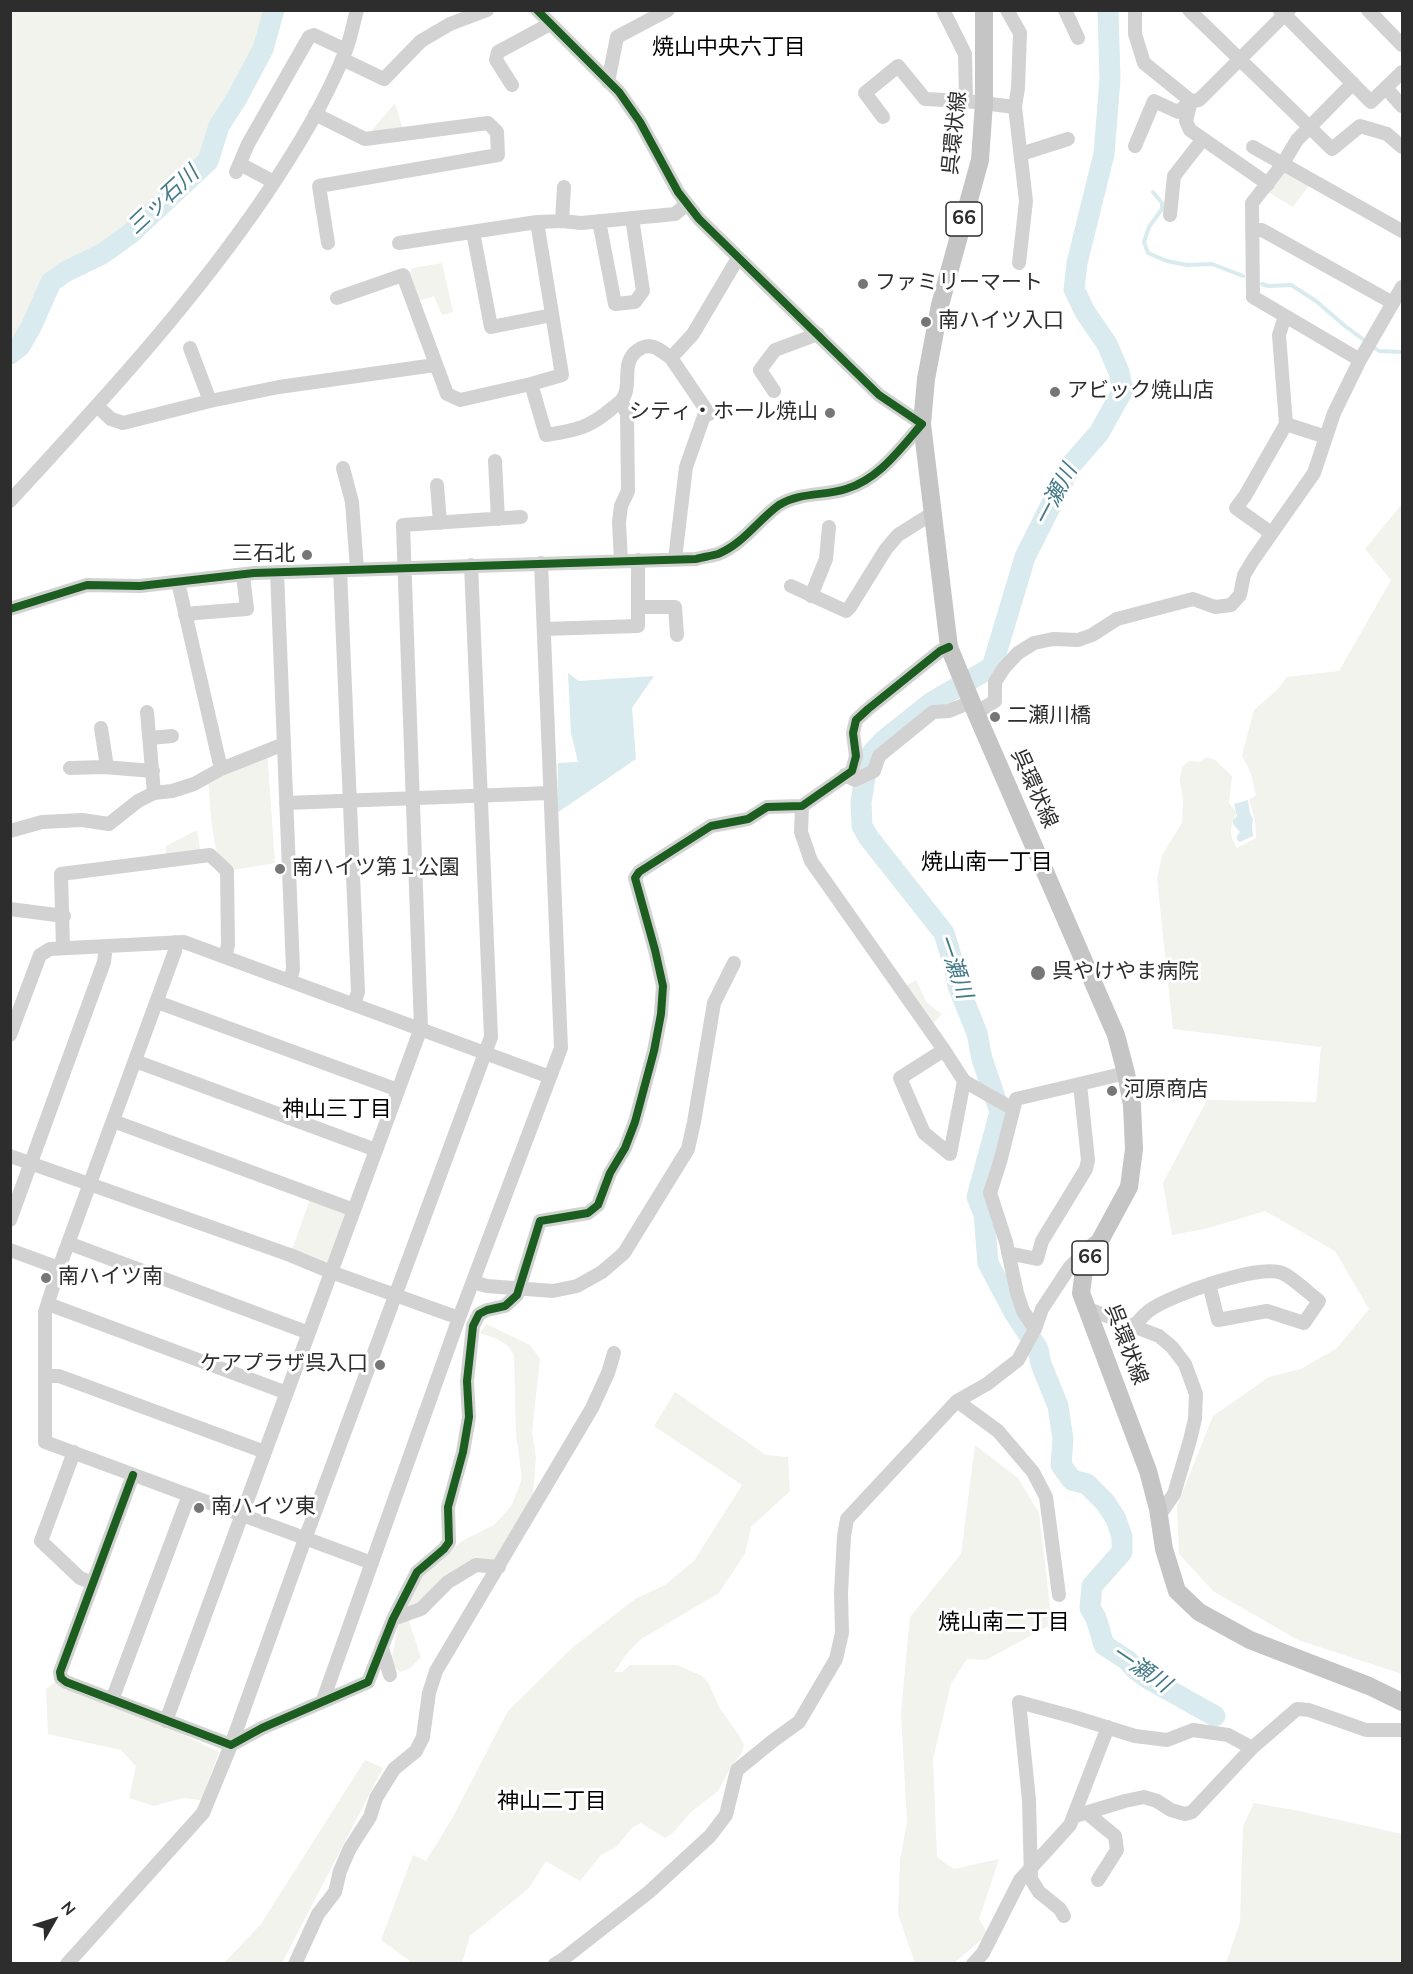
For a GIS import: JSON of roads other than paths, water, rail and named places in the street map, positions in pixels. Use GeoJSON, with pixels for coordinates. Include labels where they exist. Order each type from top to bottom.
{"type":"FeatureCollection","features":[{"type":"Feature","properties":{"kind":"main road","name":"呉環状線"},"geometry":{"type":"LineString","coordinates":[[984,10],[975,102],[980,160],[940,305],[926,379],[922,424],[949,647],[1116,1035],[1126,1072],[1132,1105],[1134,1149],[1129,1187],[1084,1270],[1081,1293],[1148,1471],[1164,1549],[1177,1591],[1199,1612],[1250,1640],[1369,1686],[1402,1702]]}},
{"type":"Feature","properties":{"kind":"street"},"geometry":{"type":"LineString","coordinates":[[10,501],[183,308],[242,230],[274,182],[327,93],[344,55],[357,10]]}},
{"type":"Feature","properties":{"kind":"street"},"geometry":{"type":"LineString","coordinates":[[274,182],[238,168],[248,144],[309,36],[314,35],[384,79],[421,42],[450,24],[487,10]]}},
{"type":"Feature","properties":{"kind":"street"},"geometry":{"type":"LineString","coordinates":[[10,609],[87,585],[140,586],[278,572],[696,559],[717,554],[733,546],[780,505],[797,497],[844,490],[862,483],[881,470],[922,424],[879,395],[699,219],[678,192],[640,122],[619,92],[537,10]]}},
{"type":"Feature","properties":{"kind":"street"},"geometry":{"type":"LineString","coordinates":[[608,82],[617,37],[668,10]]}},
{"type":"Feature","properties":{"kind":"street"},"geometry":{"type":"LineString","coordinates":[[943,10],[965,54],[975,102]]}},
{"type":"Feature","properties":{"kind":"street"},"geometry":{"type":"LineString","coordinates":[[1007,10],[1020,33],[1015,107],[1026,201],[1019,263]]}},
{"type":"Feature","properties":{"kind":"street"},"geometry":{"type":"LineString","coordinates":[[1065,10],[1078,38]]}},
{"type":"Feature","properties":{"kind":"street"},"geometry":{"type":"LineString","coordinates":[[1135,10],[1135,34],[1144,63],[1191,101]]}},
{"type":"Feature","properties":{"kind":"street"},"geometry":{"type":"LineString","coordinates":[[1189,10],[1332,149],[1360,126],[1386,134],[1402,147]]}},
{"type":"Feature","properties":{"kind":"street"},"geometry":{"type":"LineString","coordinates":[[1368,10],[1402,45]]}},
{"type":"Feature","properties":{"kind":"street"},"geometry":{"type":"LineString","coordinates":[[1134,146],[1154,101],[1178,112],[1191,101],[1199,100],[1285,12],[1371,102],[1402,72]]}},
{"type":"Feature","properties":{"kind":"street"},"geometry":{"type":"LineString","coordinates":[[512,85],[496,60],[498,51],[550,24]]}},
{"type":"Feature","properties":{"kind":"street"},"geometry":{"type":"LineString","coordinates":[[883,117],[861,89],[898,66],[925,99],[1015,107]]}},
{"type":"Feature","properties":{"kind":"street"},"geometry":{"type":"LineString","coordinates":[[1353,83],[1297,140],[1282,165],[1252,203],[1253,297],[1285,316],[1365,351]]}},
{"type":"Feature","properties":{"kind":"street"},"geometry":{"type":"LineString","coordinates":[[1386,88],[1402,105]]}},
{"type":"Feature","properties":{"kind":"street"},"geometry":{"type":"LineString","coordinates":[[1191,101],[1186,121],[1190,130],[1268,184]]}},
{"type":"Feature","properties":{"kind":"street"},"geometry":{"type":"LineString","coordinates":[[315,114],[365,139],[488,123],[497,132],[498,155],[319,186],[328,243]]}},
{"type":"Feature","properties":{"kind":"street"},"geometry":{"type":"LineString","coordinates":[[1021,154],[1068,139]]}},
{"type":"Feature","properties":{"kind":"street"},"geometry":{"type":"LineString","coordinates":[[1170,215],[1174,176],[1203,139]]}},
{"type":"Feature","properties":{"kind":"street"},"geometry":{"type":"LineString","coordinates":[[1253,147],[1402,231]]}},
{"type":"Feature","properties":{"kind":"street"},"geometry":{"type":"LineString","coordinates":[[562,221],[564,187]]}},
{"type":"Feature","properties":{"kind":"street"},"geometry":{"type":"LineString","coordinates":[[399,243],[537,222],[580,223],[675,214],[687,204]]}},
{"type":"Feature","properties":{"kind":"street"},"geometry":{"type":"LineString","coordinates":[[599,221],[615,304],[636,302],[643,291],[632,218]]}},
{"type":"Feature","properties":{"kind":"street"},"geometry":{"type":"LineString","coordinates":[[337,298],[403,275],[447,394],[460,400],[562,375],[537,222]]}},
{"type":"Feature","properties":{"kind":"street"},"geometry":{"type":"LineString","coordinates":[[1252,230],[1262,230],[1393,303]]}},
{"type":"Feature","properties":{"kind":"street"},"geometry":{"type":"LineString","coordinates":[[473,232],[491,327],[552,315]]}},
{"type":"Feature","properties":{"kind":"street"},"geometry":{"type":"LineString","coordinates":[[671,358],[693,334],[738,258]]}},
{"type":"Feature","properties":{"kind":"street"},"geometry":{"type":"LineString","coordinates":[[846,776],[855,780],[874,771],[879,756],[933,712],[949,711],[972,704],[995,701],[995,682],[1004,668],[1018,653],[1034,643],[1053,639],[1078,640],[1092,635],[1117,619],[1193,599],[1215,607],[1231,605],[1240,595],[1244,575],[1314,473],[1334,413],[1365,351],[1402,287]]}},
{"type":"Feature","properties":{"kind":"street"},"geometry":{"type":"LineString","coordinates":[[1271,533],[1236,508],[1286,424],[1279,335],[1285,316]]}},
{"type":"Feature","properties":{"kind":"street"},"geometry":{"type":"LineString","coordinates":[[774,391],[760,369],[776,350],[818,334]]}},
{"type":"Feature","properties":{"kind":"street"},"geometry":{"type":"LineString","coordinates":[[531,384],[546,435],[576,430],[595,422],[621,401],[626,392],[627,366],[633,354],[644,347],[653,346],[671,358],[709,414],[704,416],[686,467],[675,559]]}},
{"type":"Feature","properties":{"kind":"street"},"geometry":{"type":"LineString","coordinates":[[190,348],[210,401]]}},
{"type":"Feature","properties":{"kind":"street"},"geometry":{"type":"LineString","coordinates":[[97,406],[111,418],[123,423],[210,401],[279,387],[435,365]]}},
{"type":"Feature","properties":{"kind":"street"},"geometry":{"type":"LineString","coordinates":[[621,401],[627,414],[628,491],[621,506],[619,522],[621,561]]}},
{"type":"Feature","properties":{"kind":"street"},"geometry":{"type":"LineString","coordinates":[[1286,424],[1326,437]]}},
{"type":"Feature","properties":{"kind":"street"},"geometry":{"type":"LineString","coordinates":[[495,461],[498,519]]}},
{"type":"Feature","properties":{"kind":"street"},"geometry":{"type":"LineString","coordinates":[[343,468],[352,502],[357,569]]}},
{"type":"Feature","properties":{"kind":"street"},"geometry":{"type":"LineString","coordinates":[[438,485],[440,523]]}},
{"type":"Feature","properties":{"kind":"street"},"geometry":{"type":"LineString","coordinates":[[791,586],[846,611],[886,549],[898,535],[933,513]]}},
{"type":"Feature","properties":{"kind":"street"},"geometry":{"type":"LineString","coordinates":[[166,1721],[421,1028],[403,525],[521,517]]}},
{"type":"Feature","properties":{"kind":"street"},"geometry":{"type":"LineString","coordinates":[[811,596],[826,559],[828,527]]}},
{"type":"Feature","properties":{"kind":"street"},"geometry":{"type":"LineString","coordinates":[[544,629],[638,626],[638,560]]}},
{"type":"Feature","properties":{"kind":"street"},"geometry":{"type":"LineString","coordinates":[[323,1700],[459,1318],[561,1048],[541,563]]}},
{"type":"Feature","properties":{"kind":"street"},"geometry":{"type":"LineString","coordinates":[[67,1964],[203,1813],[231,1745],[304,1539],[491,1036],[471,565]]}},
{"type":"Feature","properties":{"kind":"street"},"geometry":{"type":"LineString","coordinates":[[340,570],[358,992],[354,1004]]}},
{"type":"Feature","properties":{"kind":"street"},"geometry":{"type":"LineString","coordinates":[[278,572],[293,969],[290,981]]}},
{"type":"Feature","properties":{"kind":"street"},"geometry":{"type":"LineString","coordinates":[[185,615],[247,609],[248,574]]}},
{"type":"Feature","properties":{"kind":"street"},"geometry":{"type":"LineString","coordinates":[[178,582],[221,769]]}},
{"type":"Feature","properties":{"kind":"street"},"geometry":{"type":"LineString","coordinates":[[638,607],[675,607],[677,635]]}},
{"type":"Feature","properties":{"kind":"street"},"geometry":{"type":"LineString","coordinates":[[133,1474],[60,1672],[61,1678],[66,1682],[231,1745],[323,1700],[368,1683],[393,1619],[417,1572],[449,1542],[448,1507],[463,1452],[469,1417],[467,1380],[473,1326],[478,1314],[505,1306],[517,1296],[540,1221],[588,1213],[598,1205],[610,1173],[625,1148],[635,1122],[654,1052],[661,1014],[663,986],[635,878],[639,872],[711,826],[748,819],[766,807],[802,806],[846,776],[852,771],[856,756],[853,733],[856,720],[940,651],[949,647]]}},
{"type":"Feature","properties":{"kind":"street"},"geometry":{"type":"LineString","coordinates":[[147,712],[154,793]]}},
{"type":"Feature","properties":{"kind":"street"},"geometry":{"type":"LineString","coordinates":[[101,728],[107,767]]}},
{"type":"Feature","properties":{"kind":"street"},"geometry":{"type":"LineString","coordinates":[[150,738],[172,736]]}},
{"type":"Feature","properties":{"kind":"street"},"geometry":{"type":"LineString","coordinates":[[10,831],[42,822],[82,820],[109,824],[138,801],[154,793],[172,791],[194,784],[221,769],[284,744]]}},
{"type":"Feature","properties":{"kind":"street"},"geometry":{"type":"LineString","coordinates":[[70,768],[107,767],[153,771]]}},
{"type":"Feature","properties":{"kind":"street"},"geometry":{"type":"LineString","coordinates":[[286,803],[550,793]]}},
{"type":"Feature","properties":{"kind":"street"},"geometry":{"type":"LineString","coordinates":[[802,806],[801,832],[811,861],[964,1081],[1013,1109]]}},
{"type":"Feature","properties":{"kind":"street"},"geometry":{"type":"LineString","coordinates":[[63,948],[64,916],[61,874],[210,855],[227,871],[228,945],[225,957]]}},
{"type":"Feature","properties":{"kind":"street"},"geometry":{"type":"LineString","coordinates":[[10,909],[64,916]]}},
{"type":"Feature","properties":{"kind":"street"},"geometry":{"type":"LineString","coordinates":[[175,942],[175,951],[58,1268],[45,1312],[45,1442],[372,1563]]}},
{"type":"Feature","properties":{"kind":"street"},"geometry":{"type":"LineString","coordinates":[[10,1035],[40,955],[50,949],[184,942],[550,1077]]}},
{"type":"Feature","properties":{"kind":"street"},"geometry":{"type":"LineString","coordinates":[[10,1220],[104,962],[106,946]]}},
{"type":"Feature","properties":{"kind":"street"},"geometry":{"type":"LineString","coordinates":[[473,1282],[487,1286],[553,1291],[577,1286],[602,1272],[624,1253],[688,1149],[714,1003],[734,963]]}},
{"type":"Feature","properties":{"kind":"street"},"geometry":{"type":"LineString","coordinates":[[157,1002],[398,1090]]}},
{"type":"Feature","properties":{"kind":"street"},"geometry":{"type":"LineString","coordinates":[[944,1050],[900,1078],[924,1133],[950,1154],[964,1081]]}},
{"type":"Feature","properties":{"kind":"street"},"geometry":{"type":"LineString","coordinates":[[135,1061],[376,1150]]}},
{"type":"Feature","properties":{"kind":"street"},"geometry":{"type":"LineString","coordinates":[[1035,1329],[1023,1311],[990,1193],[1016,1099],[1126,1072]]}},
{"type":"Feature","properties":{"kind":"street"},"geometry":{"type":"LineString","coordinates":[[1008,1253],[1037,1259],[1042,1241],[1086,1168],[1088,1160],[1080,1084]]}},
{"type":"Feature","properties":{"kind":"street"},"geometry":{"type":"LineString","coordinates":[[113,1121],[354,1210]]}},
{"type":"Feature","properties":{"kind":"street"},"geometry":{"type":"LineString","coordinates":[[10,1155],[459,1318]]}},
{"type":"Feature","properties":{"kind":"street"},"geometry":{"type":"LineString","coordinates":[[555,1964],[649,1892],[710,1836],[726,1815],[737,1770],[799,1722],[836,1659],[842,1634],[841,1593],[847,1519],[957,1401],[987,1384],[1018,1360],[1035,1329],[1042,1309],[1069,1268],[1102,1235]]}},
{"type":"Feature","properties":{"kind":"street"},"geometry":{"type":"LineString","coordinates":[[68,1243],[309,1333]]}},
{"type":"Feature","properties":{"kind":"street"},"geometry":{"type":"LineString","coordinates":[[10,1250],[58,1268]]}},
{"type":"Feature","properties":{"kind":"street"},"geometry":{"type":"LineString","coordinates":[[1133,1327],[1148,1311],[1177,1295],[1209,1284],[1262,1271],[1282,1273],[1319,1301],[1304,1323],[1267,1311],[1218,1320],[1209,1284]]}},
{"type":"Feature","properties":{"kind":"street"},"geometry":{"type":"LineString","coordinates":[[48,1304],[286,1393]]}},
{"type":"Feature","properties":{"kind":"street"},"geometry":{"type":"LineString","coordinates":[[1086,1308],[1159,1336],[1172,1347],[1185,1364],[1196,1394],[1195,1419],[1174,1494],[1159,1516]]}},
{"type":"Feature","properties":{"kind":"street"},"geometry":{"type":"LineString","coordinates":[[295,1964],[318,1914],[334,1892],[350,1848],[370,1817],[376,1798],[394,1769],[416,1751],[423,1737],[429,1693],[436,1671],[592,1408],[608,1373],[614,1353]]}},
{"type":"Feature","properties":{"kind":"street"},"geometry":{"type":"LineString","coordinates":[[45,1376],[59,1376],[265,1452]]}},
{"type":"Feature","properties":{"kind":"street"},"geometry":{"type":"LineString","coordinates":[[957,1401],[998,1431],[1033,1473],[1046,1497],[1059,1595]]}},
{"type":"Feature","properties":{"kind":"street"},"geometry":{"type":"LineString","coordinates":[[74,1452],[41,1541],[80,1578],[93,1583]]}},
{"type":"Feature","properties":{"kind":"street"},"geometry":{"type":"LineString","coordinates":[[112,1700],[189,1495]]}},
{"type":"Feature","properties":{"kind":"street"},"geometry":{"type":"LineString","coordinates":[[393,1619],[421,1609],[447,1582],[476,1565],[499,1567]]}},
{"type":"Feature","properties":{"kind":"street"},"geometry":{"type":"LineString","coordinates":[[382,1648],[390,1675]]}},
{"type":"Feature","properties":{"kind":"street"},"geometry":{"type":"LineString","coordinates":[[1064,1916],[1060,1909],[1039,1892],[1030,1879],[1029,1800],[1019,1702],[1135,1736],[1167,1740],[1193,1730],[1214,1732],[1228,1735],[1251,1748]]}},
{"type":"Feature","properties":{"kind":"street"},"geometry":{"type":"LineString","coordinates":[[973,1964],[983,1953],[1020,1880],[1081,1815],[1144,1797],[1157,1801],[1171,1810],[1185,1814],[1192,1812],[1251,1748],[1298,1709],[1309,1710],[1366,1730],[1402,1730]]}},
{"type":"Feature","properties":{"kind":"street"},"geometry":{"type":"LineString","coordinates":[[1081,1815],[1108,1727]]}},
{"type":"Feature","properties":{"kind":"street"},"geometry":{"type":"LineString","coordinates":[[1081,1815],[1115,1836],[1117,1850],[1098,1880]]}},
{"type":"Feature","properties":{"kind":"waterway","name":"三ッ石川"},"geometry":{"type":"LineString","coordinates":[[10,354],[20,346],[31,327],[51,282],[65,272],[102,254],[130,234],[208,161],[219,126],[263,49],[274,10]]}},
{"type":"Feature","properties":{"kind":"waterway","name":"一瀬川"},"geometry":{"type":"LineString","coordinates":[[1108,10],[1110,79],[1104,154],[1077,263],[1074,289],[1085,312],[1107,344],[1119,372],[1123,390],[1099,433],[1071,465],[1025,557],[992,667],[932,702],[883,741],[871,754],[861,802],[862,826],[944,933],[958,986],[977,1033],[982,1059],[1000,1112],[977,1197],[984,1214],[988,1263],[1014,1312],[1038,1349],[1041,1364],[1058,1406],[1063,1439],[1061,1465],[1072,1480],[1087,1484],[1105,1502],[1116,1519],[1122,1537],[1122,1552],[1092,1586],[1090,1608],[1096,1618],[1104,1645],[1127,1660],[1147,1678],[1215,1716]]}},
{"type":"Feature","properties":{"kind":"waterway"},"geometry":{"type":"LineString","coordinates":[[1153,192],[1162,203],[1162,209],[1149,227],[1144,242],[1148,253],[1167,261],[1187,265],[1212,264],[1243,276]]}},
{"type":"Feature","properties":{"kind":"waterway"},"geometry":{"type":"LineString","coordinates":[[1262,284],[1291,285],[1316,301],[1379,351],[1402,352]]}},
{"type":"Feature","properties":{"kind":"place","name":"ファミリーマート"},"geometry":{"type":"Point","coordinates":[863,284]}},
{"type":"Feature","properties":{"kind":"place","name":"南ハイツ入口"},"geometry":{"type":"Point","coordinates":[926,322]}},
{"type":"Feature","properties":{"kind":"place","name":"アビック焼山店"},"geometry":{"type":"Point","coordinates":[1055,392]}},
{"type":"Feature","properties":{"kind":"place","name":"シティ・ホール焼山"},"geometry":{"type":"Point","coordinates":[830,413]}},
{"type":"Feature","properties":{"kind":"place","name":"三石北"},"geometry":{"type":"Point","coordinates":[307,555]}},
{"type":"Feature","properties":{"kind":"place","name":"二瀬川橋"},"geometry":{"type":"Point","coordinates":[995,717]}},
{"type":"Feature","properties":{"kind":"place","name":"南ハイツ第１公園"},"geometry":{"type":"Point","coordinates":[280,869]}},
{"type":"Feature","properties":{"kind":"place","name":"呉やけやま病院"},"geometry":{"type":"Point","coordinates":[1038,973]}},
{"type":"Feature","properties":{"kind":"place","name":"河原商店"},"geometry":{"type":"Point","coordinates":[1112,1091]}},
{"type":"Feature","properties":{"kind":"place","name":"南ハイツ南"},"geometry":{"type":"Point","coordinates":[46,1278]}},
{"type":"Feature","properties":{"kind":"place","name":"ケアプラザ呉入口"},"geometry":{"type":"Point","coordinates":[380,1365]}},
{"type":"Feature","properties":{"kind":"place","name":"南ハイツ東"},"geometry":{"type":"Point","coordinates":[199,1508]}},
{"type":"Feature","properties":{"kind":"district","name":"焼山中央六丁目"},"geometry":{"type":"Point","coordinates":[729,49]}},
{"type":"Feature","properties":{"kind":"district","name":"焼山南一丁目"},"geometry":{"type":"Point","coordinates":[987,864]}},
{"type":"Feature","properties":{"kind":"district","name":"神山三丁目"},"geometry":{"type":"Point","coordinates":[337,1111]}},
{"type":"Feature","properties":{"kind":"district","name":"焼山南二丁目"},"geometry":{"type":"Point","coordinates":[1004,1624]}},
{"type":"Feature","properties":{"kind":"district","name":"神山二丁目"},"geometry":{"type":"Point","coordinates":[552,1803]}}]}
